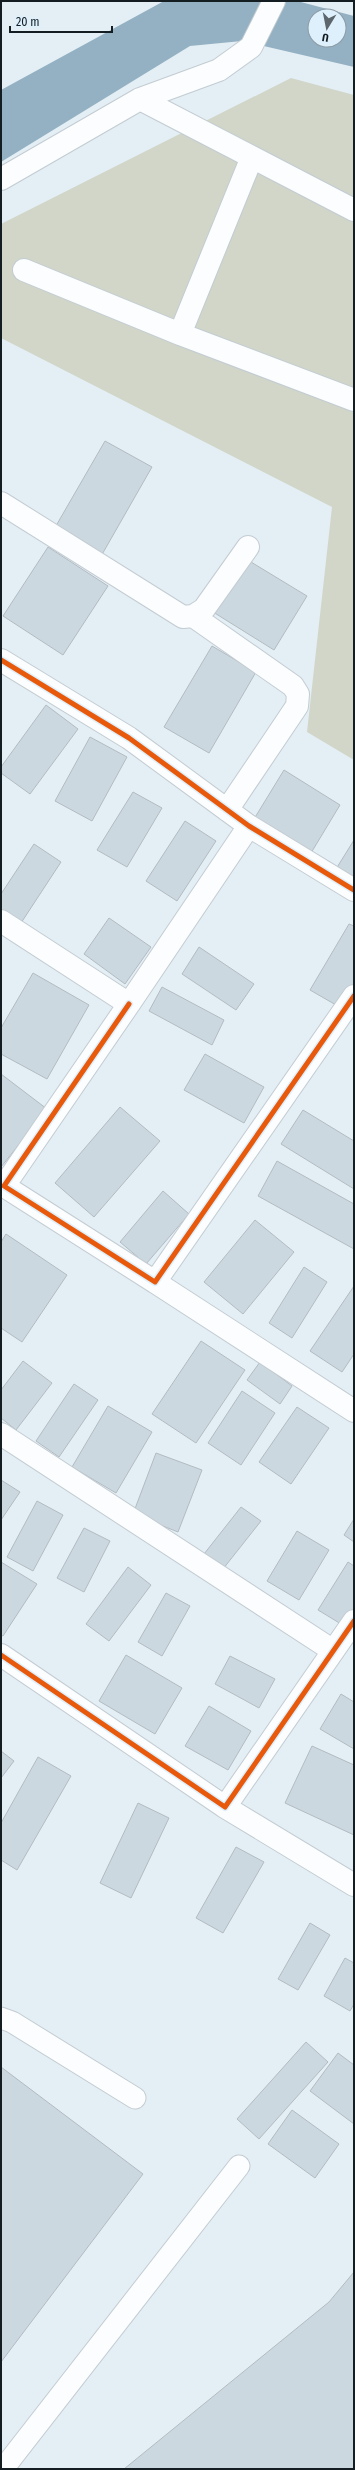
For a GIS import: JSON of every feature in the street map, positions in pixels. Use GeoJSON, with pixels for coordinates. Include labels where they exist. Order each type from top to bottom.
{"type":"FeatureCollection","features":[{"type":"Feature","properties":{"kind":"street"},"geometry":{"type":"LineString","coordinates":[[1,179],[140,99],[219,70],[250,47],[274,1]]}},
{"type":"Feature","properties":{"kind":"street"},"geometry":{"type":"LineString","coordinates":[[140,99],[354,210]]}},
{"type":"Feature","properties":{"kind":"street"},"geometry":{"type":"LineString","coordinates":[[180,334],[252,157]]}},
{"type":"Feature","properties":{"kind":"street"},"geometry":{"type":"LineString","coordinates":[[24,270],[180,334],[354,400]]}},
{"type":"Feature","properties":{"kind":"street"},"geometry":{"type":"LineString","coordinates":[[1,503],[183,617],[193,616],[204,609],[248,547]]}},
{"type":"Feature","properties":{"kind":"street"},"geometry":{"type":"LineString","coordinates":[[193,616],[293,686],[298,694],[297,706],[227,810]]}},
{"type":"Feature","properties":{"kind":"street"},"geometry":{"type":"LineString","coordinates":[[1,660],[129,738],[249,826],[354,890]]}},
{"type":"Feature","properties":{"kind":"street"},"geometry":{"type":"LineString","coordinates":[[249,826],[129,1004],[2,1187],[155,1282],[354,1411]]}},
{"type":"Feature","properties":{"kind":"street"},"geometry":{"type":"LineString","coordinates":[[1,921],[129,1004]]}},
{"type":"Feature","properties":{"kind":"street"},"geometry":{"type":"LineString","coordinates":[[155,1282],[354,996]]}},
{"type":"Feature","properties":{"kind":"street"},"geometry":{"type":"LineString","coordinates":[[1,1434],[332,1650]]}},
{"type":"Feature","properties":{"kind":"street"},"geometry":{"type":"LineString","coordinates":[[225,1807],[332,1650],[354,1621]]}},
{"type":"Feature","properties":{"kind":"street"},"geometry":{"type":"LineString","coordinates":[[1,1655],[225,1807],[354,1885]]}},
{"type":"Feature","properties":{"kind":"lane"},"geometry":{"type":"LineString","coordinates":[[1,2018],[12,2022],[136,2098]]}},
{"type":"Feature","properties":{"kind":"lane"},"geometry":{"type":"LineString","coordinates":[[3,2469],[239,2166]]}},
{"type":"Feature","properties":{"kind":"shaded area"},"geometry":{"type":"Polygon","coordinates":[[[291,78],[354,95],[354,760],[307,732],[332,507],[1,338],[1,224],[291,78]]]}},
{"type":"Feature","properties":{"kind":"water"},"geometry":{"type":"Polygon","coordinates":[[[164,1],[297,1],[324,8],[307,8],[307,48],[347,48],[347,14],[354,16],[354,67],[242,41],[190,46],[1,162],[1,90],[164,1]]]}},
{"type":"Feature","properties":{"kind":"building"},"geometry":{"type":"Polygon","coordinates":[[[105,441],[152,467],[100,558],[53,531],[105,441]]]}},
{"type":"Feature","properties":{"kind":"building"},"geometry":{"type":"Polygon","coordinates":[[[48,547],[108,586],[63,655],[3,616],[48,547]]]}},
{"type":"Feature","properties":{"kind":"building"},"geometry":{"type":"Polygon","coordinates":[[[246,559],[307,596],[274,650],[213,612],[246,559]]]}},
{"type":"Feature","properties":{"kind":"building"},"geometry":{"type":"Polygon","coordinates":[[[212,646],[256,672],[209,753],[164,727],[212,646]]]}},
{"type":"Feature","properties":{"kind":"building"},"geometry":{"type":"Polygon","coordinates":[[[46,705],[78,729],[30,794],[1,773],[1,767],[46,705]]]}},
{"type":"Feature","properties":{"kind":"building"},"geometry":{"type":"Polygon","coordinates":[[[90,737],[127,757],[92,821],[55,801],[90,737]]]}},
{"type":"Feature","properties":{"kind":"building"},"geometry":{"type":"Polygon","coordinates":[[[284,770],[340,805],[311,853],[254,819],[284,770]]]}},
{"type":"Feature","properties":{"kind":"building"},"geometry":{"type":"Polygon","coordinates":[[[133,792],[162,808],[127,867],[97,850],[133,792]]]}},
{"type":"Feature","properties":{"kind":"building"},"geometry":{"type":"Polygon","coordinates":[[[185,821],[216,841],[177,901],[146,881],[185,821]]]}},
{"type":"Feature","properties":{"kind":"building"},"geometry":{"type":"Polygon","coordinates":[[[354,840],[354,880],[336,869],[354,840]]]}},
{"type":"Feature","properties":{"kind":"building"},"geometry":{"type":"Polygon","coordinates":[[[34,844],[61,862],[21,923],[1,910],[1,894],[34,844]]]}},
{"type":"Feature","properties":{"kind":"building"},"geometry":{"type":"Polygon","coordinates":[[[109,918],[151,947],[125,984],[84,954],[109,918]]]}},
{"type":"Feature","properties":{"kind":"building"},"geometry":{"type":"Polygon","coordinates":[[[349,924],[354,926],[354,991],[343,1009],[310,990],[349,924]]]}},
{"type":"Feature","properties":{"kind":"building"},"geometry":{"type":"Polygon","coordinates":[[[199,947],[254,984],[236,1010],[182,974],[199,947]]]}},
{"type":"Feature","properties":{"kind":"building"},"geometry":{"type":"Polygon","coordinates":[[[33,973],[89,1005],[47,1079],[1,1054],[1,1028],[33,973]]]}},
{"type":"Feature","properties":{"kind":"building"},"geometry":{"type":"Polygon","coordinates":[[[162,987],[224,1020],[212,1045],[149,1011],[162,987]]]}},
{"type":"Feature","properties":{"kind":"building"},"geometry":{"type":"Polygon","coordinates":[[[205,1054],[264,1087],[244,1123],[184,1090],[205,1054]]]}},
{"type":"Feature","properties":{"kind":"building"},"geometry":{"type":"Polygon","coordinates":[[[1,1074],[47,1109],[1,1167],[1,1074]]]}},
{"type":"Feature","properties":{"kind":"building"},"geometry":{"type":"Polygon","coordinates":[[[120,1107],[160,1141],[94,1217],[55,1183],[120,1107]]]}},
{"type":"Feature","properties":{"kind":"building"},"geometry":{"type":"Polygon","coordinates":[[[303,1110],[354,1141],[354,1189],[281,1144],[303,1110]]]}},
{"type":"Feature","properties":{"kind":"building"},"geometry":{"type":"Polygon","coordinates":[[[277,1161],[354,1204],[354,1249],[258,1196],[277,1161]]]}},
{"type":"Feature","properties":{"kind":"building"},"geometry":{"type":"Polygon","coordinates":[[[163,1191],[189,1214],[146,1264],[120,1242],[163,1191]]]}},
{"type":"Feature","properties":{"kind":"building"},"geometry":{"type":"Polygon","coordinates":[[[255,1220],[294,1252],[243,1314],[204,1282],[255,1220]]]}},
{"type":"Feature","properties":{"kind":"building"},"geometry":{"type":"Polygon","coordinates":[[[6,1234],[67,1275],[22,1342],[1,1328],[1,1242],[6,1234]]]}},
{"type":"Feature","properties":{"kind":"building"},"geometry":{"type":"Polygon","coordinates":[[[304,1267],[327,1282],[292,1338],[269,1323],[304,1267]]]}},
{"type":"Feature","properties":{"kind":"building"},"geometry":{"type":"Polygon","coordinates":[[[354,1286],[354,1354],[342,1372],[310,1351],[354,1286]]]}},
{"type":"Feature","properties":{"kind":"building"},"geometry":{"type":"Polygon","coordinates":[[[201,1341],[245,1370],[196,1443],[152,1414],[201,1341]]]}},
{"type":"Feature","properties":{"kind":"building"},"geometry":{"type":"Polygon","coordinates":[[[23,1361],[52,1383],[16,1430],[1,1418],[1,1390],[23,1361]]]}},
{"type":"Feature","properties":{"kind":"building"},"geometry":{"type":"Polygon","coordinates":[[[260,1362],[292,1386],[280,1404],[247,1380],[260,1362]]]}},
{"type":"Feature","properties":{"kind":"building"},"geometry":{"type":"Polygon","coordinates":[[[74,1384],[98,1400],[59,1457],[36,1441],[74,1384]]]}},
{"type":"Feature","properties":{"kind":"building"},"geometry":{"type":"Polygon","coordinates":[[[242,1391],[275,1413],[241,1465],[208,1443],[242,1391]]]}},
{"type":"Feature","properties":{"kind":"building"},"geometry":{"type":"Polygon","coordinates":[[[108,1406],[152,1432],[116,1493],[72,1467],[108,1406]]]}},
{"type":"Feature","properties":{"kind":"building"},"geometry":{"type":"Polygon","coordinates":[[[297,1407],[329,1428],[291,1484],[259,1462],[297,1407]]]}},
{"type":"Feature","properties":{"kind":"building"},"geometry":{"type":"Polygon","coordinates":[[[156,1453],[202,1470],[178,1532],[133,1514],[156,1453]]]}},
{"type":"Feature","properties":{"kind":"building"},"geometry":{"type":"Polygon","coordinates":[[[1,1480],[20,1492],[1,1520],[1,1480]]]}},
{"type":"Feature","properties":{"kind":"building"},"geometry":{"type":"Polygon","coordinates":[[[37,1501],[63,1515],[33,1571],[7,1557],[37,1501]]]}},
{"type":"Feature","properties":{"kind":"building"},"geometry":{"type":"Polygon","coordinates":[[[241,1507],[261,1521],[223,1569],[204,1554],[241,1507]]]}},
{"type":"Feature","properties":{"kind":"building"},"geometry":{"type":"Polygon","coordinates":[[[354,1519],[354,1542],[344,1535],[354,1519]]]}},
{"type":"Feature","properties":{"kind":"building"},"geometry":{"type":"Polygon","coordinates":[[[84,1528],[110,1541],[84,1592],[57,1578],[84,1528]]]}},
{"type":"Feature","properties":{"kind":"building"},"geometry":{"type":"Polygon","coordinates":[[[297,1531],[329,1550],[299,1600],[267,1581],[297,1531]]]}},
{"type":"Feature","properties":{"kind":"building"},"geometry":{"type":"Polygon","coordinates":[[[1,1562],[37,1584],[3,1636],[1,1635],[1,1562]]]}},
{"type":"Feature","properties":{"kind":"building"},"geometry":{"type":"Polygon","coordinates":[[[348,1562],[354,1566],[354,1615],[346,1627],[318,1610],[348,1562]]]}},
{"type":"Feature","properties":{"kind":"building"},"geometry":{"type":"Polygon","coordinates":[[[128,1567],[151,1585],[109,1641],[86,1624],[128,1567]]]}},
{"type":"Feature","properties":{"kind":"building"},"geometry":{"type":"Polygon","coordinates":[[[166,1593],[190,1606],[162,1656],[138,1642],[166,1593]]]}},
{"type":"Feature","properties":{"kind":"building"},"geometry":{"type":"Polygon","coordinates":[[[126,1655],[182,1688],[155,1734],[99,1701],[126,1655]]]}},
{"type":"Feature","properties":{"kind":"building"},"geometry":{"type":"Polygon","coordinates":[[[230,1656],[275,1679],[259,1708],[215,1684],[230,1656]]]}},
{"type":"Feature","properties":{"kind":"building"},"geometry":{"type":"Polygon","coordinates":[[[341,1694],[354,1702],[354,1749],[320,1729],[341,1694]]]}},
{"type":"Feature","properties":{"kind":"building"},"geometry":{"type":"Polygon","coordinates":[[[209,1706],[251,1731],[228,1770],[185,1746],[209,1706]]]}},
{"type":"Feature","properties":{"kind":"building"},"geometry":{"type":"Polygon","coordinates":[[[312,1746],[354,1765],[354,1835],[285,1803],[312,1746]]]}},
{"type":"Feature","properties":{"kind":"building"},"geometry":{"type":"Polygon","coordinates":[[[1,1751],[14,1761],[1,1778],[1,1751]]]}},
{"type":"Feature","properties":{"kind":"building"},"geometry":{"type":"Polygon","coordinates":[[[38,1757],[71,1776],[17,1870],[1,1860],[1,1823],[38,1757]]]}},
{"type":"Feature","properties":{"kind":"building"},"geometry":{"type":"Polygon","coordinates":[[[138,1803],[169,1818],[131,1898],[100,1883],[138,1803]]]}},
{"type":"Feature","properties":{"kind":"building"},"geometry":{"type":"Polygon","coordinates":[[[236,1847],[264,1862],[223,1933],[196,1918],[236,1847]]]}},
{"type":"Feature","properties":{"kind":"building"},"geometry":{"type":"Polygon","coordinates":[[[310,1923],[330,1935],[298,1990],[278,1979],[310,1923]]]}},
{"type":"Feature","properties":{"kind":"building"},"geometry":{"type":"Polygon","coordinates":[[[345,1958],[354,1963],[354,2004],[350,2011],[324,1996],[345,1958]]]}},
{"type":"Feature","properties":{"kind":"building"},"geometry":{"type":"Polygon","coordinates":[[[306,2042],[328,2062],[259,2139],[237,2119],[306,2042]]]}},
{"type":"Feature","properties":{"kind":"building"},"geometry":{"type":"Polygon","coordinates":[[[338,2053],[354,2065],[354,2124],[310,2091],[338,2053]]]}},
{"type":"Feature","properties":{"kind":"building"},"geometry":{"type":"Polygon","coordinates":[[[1,2067],[143,2174],[1,2362],[1,2067]]]}},
{"type":"Feature","properties":{"kind":"building"},"geometry":{"type":"Polygon","coordinates":[[[292,2110],[339,2144],[315,2178],[268,2144],[292,2110]]]}},
{"type":"Feature","properties":{"kind":"building"},"geometry":{"type":"Polygon","coordinates":[[[354,2272],[354,2469],[124,2469],[329,2302],[354,2272]]]}},
{"type":"Feature","properties":{"kind":"cycle path"},"geometry":{"type":"LineString","coordinates":[[1,660],[129,738],[249,826],[354,890]]}},
{"type":"Feature","properties":{"kind":"cycle path"},"geometry":{"type":"LineString","coordinates":[[129,1004],[4,1186],[155,1282],[354,996]]}},
{"type":"Feature","properties":{"kind":"cycle path"},"geometry":{"type":"LineString","coordinates":[[1,1655],[225,1807],[354,1621]]}}]}
